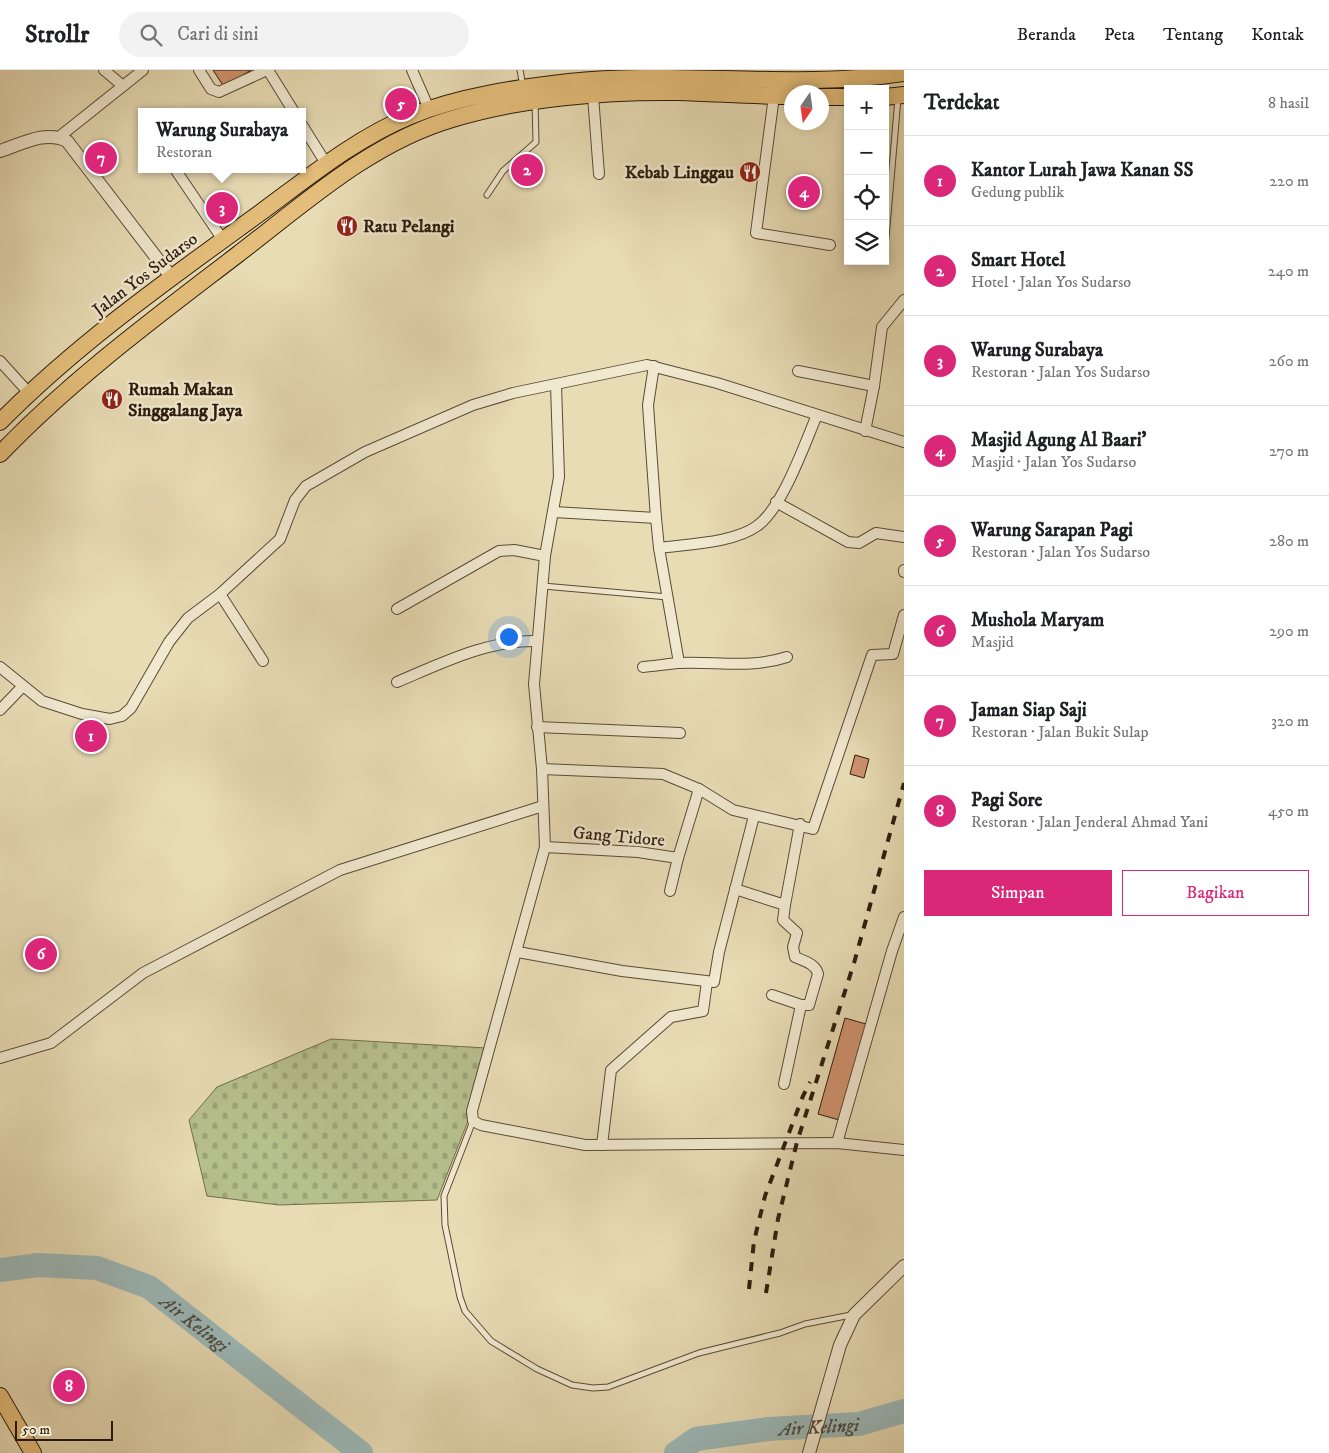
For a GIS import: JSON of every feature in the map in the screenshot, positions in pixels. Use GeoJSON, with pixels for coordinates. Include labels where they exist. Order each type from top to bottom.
{"type":"FeatureCollection","features":[{"type":"Feature","properties":{"kind":"highway","name":"Jalan Yos Sudarso"},"geometry":{"type":"LineString","coordinates":[[0,454],[35,417],[100,361],[337,179],[382,149],[418,130],[524,89],[570,76],[674,78],[740,74],[871,79],[904,73]]}},
{"type":"Feature","properties":{"kind":"highway","name":"Jalan Yos Sudarso"},"geometry":{"type":"LineString","coordinates":[[0,422],[29,393],[86,343],[223,240],[370,134],[429,109],[486,103],[535,102],[593,96],[676,92],[784,96]]}},
{"type":"Feature","properties":{"kind":"highway"},"geometry":{"type":"LineString","coordinates":[[829,97],[844,97]]}},
{"type":"Feature","properties":{"kind":"highway"},"geometry":{"type":"LineString","coordinates":[[172,278],[184,296]]}},
{"type":"Feature","properties":{"kind":"highway"},"geometry":{"type":"LineString","coordinates":[[0,1396],[33,1453]]}},
{"type":"Feature","properties":{"kind":"street"},"geometry":{"type":"LineString","coordinates":[[104,70],[123,86]]}},
{"type":"Feature","properties":{"kind":"street"},"geometry":{"type":"LineString","coordinates":[[59,137],[143,70]]}},
{"type":"Feature","properties":{"kind":"street"},"geometry":{"type":"LineString","coordinates":[[199,70],[211,89],[219,92],[268,70],[292,108]]}},
{"type":"Feature","properties":{"kind":"street"},"geometry":{"type":"LineString","coordinates":[[412,70],[429,109]]}},
{"type":"Feature","properties":{"kind":"street"},"geometry":{"type":"LineString","coordinates":[[593,96],[599,174]]}},
{"type":"Feature","properties":{"kind":"street"},"geometry":{"type":"LineString","coordinates":[[771,96],[756,233],[830,245]]}},
{"type":"Feature","properties":{"kind":"street"},"geometry":{"type":"LineString","coordinates":[[306,131],[327,165]]}},
{"type":"Feature","properties":{"kind":"street"},"geometry":{"type":"LineString","coordinates":[[0,152],[46,135],[59,137],[67,141],[172,278]]}},
{"type":"Feature","properties":{"kind":"street"},"geometry":{"type":"LineString","coordinates":[[179,173],[223,240]]}},
{"type":"Feature","properties":{"kind":"street"},"geometry":{"type":"LineString","coordinates":[[865,431],[874,386],[882,327],[904,300]]}},
{"type":"Feature","properties":{"kind":"street"},"geometry":{"type":"LineString","coordinates":[[0,361],[29,393]]}},
{"type":"Feature","properties":{"kind":"street"},"geometry":{"type":"LineString","coordinates":[[0,667],[42,701],[82,714],[110,719],[122,716],[131,708],[169,642],[188,618],[220,594],[280,539],[295,500],[306,486],[320,476],[365,452],[473,405],[513,393],[643,365],[654,366],[716,382],[904,442]]}},
{"type":"Feature","properties":{"kind":"street"},"geometry":{"type":"LineString","coordinates":[[654,366],[648,405],[656,518],[659,548],[679,663]]}},
{"type":"Feature","properties":{"kind":"street"},"geometry":{"type":"LineString","coordinates":[[798,371],[874,386]]}},
{"type":"Feature","properties":{"kind":"street"},"geometry":{"type":"LineString","coordinates":[[556,385],[559,477],[545,556],[534,684],[542,769],[546,847],[472,1111],[473,1121],[481,1125],[576,1144],[837,1143],[904,1150]]}},
{"type":"Feature","properties":{"kind":"street"},"geometry":{"type":"LineString","coordinates":[[659,548],[733,537],[757,526],[776,502],[790,478],[817,414]]}},
{"type":"Feature","properties":{"kind":"street"},"geometry":{"type":"LineString","coordinates":[[776,502],[848,542],[859,543],[876,533],[904,537]]}},
{"type":"Feature","properties":{"kind":"street"},"geometry":{"type":"LineString","coordinates":[[554,512],[656,518]]}},
{"type":"Feature","properties":{"kind":"street"},"geometry":{"type":"LineString","coordinates":[[398,609],[499,551],[514,550],[545,556]]}},
{"type":"Feature","properties":{"kind":"street"},"geometry":{"type":"LineString","coordinates":[[220,594],[263,661]]}},
{"type":"Feature","properties":{"kind":"street"},"geometry":{"type":"LineString","coordinates":[[542,769],[652,772],[673,776],[699,789],[724,806],[754,816],[800,824],[813,829],[872,654],[893,654],[904,615]]}},
{"type":"Feature","properties":{"kind":"street"},"geometry":{"type":"LineString","coordinates":[[397,682],[468,652],[514,641],[537,642]]}},
{"type":"Feature","properties":{"kind":"street"},"geometry":{"type":"LineString","coordinates":[[643,667],[679,663],[771,663],[787,657]]}},
{"type":"Feature","properties":{"kind":"street"},"geometry":{"type":"LineString","coordinates":[[0,710],[23,686]]}},
{"type":"Feature","properties":{"kind":"street"},"geometry":{"type":"LineString","coordinates":[[537,727],[680,733]]}},
{"type":"Feature","properties":{"kind":"street","name":"Gang Tidore"},"geometry":{"type":"LineString","coordinates":[[546,847],[629,851],[678,858],[699,789]]}},
{"type":"Feature","properties":{"kind":"street"},"geometry":{"type":"LineString","coordinates":[[0,1058],[51,1043],[143,973],[340,870],[543,806]]}},
{"type":"Feature","properties":{"kind":"street"},"geometry":{"type":"LineString","coordinates":[[518,952],[622,971],[707,982],[715,981],[719,952],[754,816]]}},
{"type":"Feature","properties":{"kind":"street"},"geometry":{"type":"LineString","coordinates":[[772,995],[801,1005],[809,1005],[817,970],[795,957],[793,947],[797,932],[783,920],[800,824]]}},
{"type":"Feature","properties":{"kind":"street"},"geometry":{"type":"LineString","coordinates":[[670,891],[678,858]]}},
{"type":"Feature","properties":{"kind":"street"},"geometry":{"type":"LineString","coordinates":[[735,889],[785,905]]}},
{"type":"Feature","properties":{"kind":"street"},"geometry":{"type":"LineString","coordinates":[[837,1143],[892,951],[904,917]]}},
{"type":"Feature","properties":{"kind":"street"},"geometry":{"type":"LineString","coordinates":[[602,1145],[611,1070],[671,1017],[702,1011],[707,982]]}},
{"type":"Feature","properties":{"kind":"street"},"geometry":{"type":"LineString","coordinates":[[784,1084],[801,1005]]}},
{"type":"Feature","properties":{"kind":"street"},"geometry":{"type":"LineString","coordinates":[[809,1453],[840,1345],[854,1315],[904,1266]]}},
{"type":"Feature","properties":{"kind":"lane"},"geometry":{"type":"LineString","coordinates":[[520,70],[524,89]]}},
{"type":"Feature","properties":{"kind":"lane"},"geometry":{"type":"LineString","coordinates":[[771,75],[771,96]]}},
{"type":"Feature","properties":{"kind":"lane"},"geometry":{"type":"LineString","coordinates":[[887,220],[896,96]]}},
{"type":"Feature","properties":{"kind":"lane"},"geometry":{"type":"LineString","coordinates":[[487,195],[503,171],[536,142],[535,102]]}},
{"type":"Feature","properties":{"kind":"lane"},"geometry":{"type":"LineString","coordinates":[[542,586],[668,597]]}},
{"type":"Feature","properties":{"kind":"lane"},"geometry":{"type":"LineString","coordinates":[[473,1121],[444,1196],[444,1225],[460,1297],[465,1311],[491,1342],[537,1369],[572,1385],[594,1388],[608,1387],[699,1353],[780,1333],[805,1324],[854,1315]]}},
{"type":"Feature","properties":{"kind":"green space"},"geometry":{"type":"Polygon","coordinates":[[[331,1039],[486,1048],[468,1121],[437,1200],[279,1205],[207,1196],[189,1120],[217,1087],[331,1039]]]}},
{"type":"Feature","properties":{"kind":"building"},"geometry":{"type":"Polygon","coordinates":[[[213,70],[251,70],[224,87],[213,70]]]}},
{"type":"Feature","properties":{"kind":"building"},"geometry":{"type":"Polygon","coordinates":[[[79,727],[104,730],[102,745],[78,742],[79,727]]]}},
{"type":"Feature","properties":{"kind":"building"},"geometry":{"type":"Polygon","coordinates":[[[855,755],[869,759],[864,778],[850,774],[855,755]]]}},
{"type":"Feature","properties":{"kind":"building"},"geometry":{"type":"Polygon","coordinates":[[[845,1018],[866,1024],[839,1120],[818,1114],[845,1018]]]}},
{"type":"Feature","properties":{"kind":"waterway","name":"Air Kelingi"},"geometry":{"type":"LineString","coordinates":[[0,1270],[38,1265],[97,1268],[149,1287],[361,1453]]}},
{"type":"Feature","properties":{"kind":"waterway","name":"Air Kelingi"},"geometry":{"type":"LineString","coordinates":[[676,1453],[696,1439],[768,1429],[859,1424],[904,1411]]}},
{"type":"Feature","properties":{"kind":"railway"},"geometry":{"type":"LineString","coordinates":[[766,1293],[778,1219],[797,1142],[854,963],[904,783]]}},
{"type":"Feature","properties":{"kind":"railway"},"geometry":{"type":"LineString","coordinates":[[749,1289],[754,1241],[765,1196],[810,1082]]}},
{"type":"Feature","properties":{"kind":"place","name":"Warung Sarapan Pagi"},"geometry":{"type":"Point","coordinates":[401,104]}},
{"type":"Feature","properties":{"kind":"place","name":"Jaman Siap Saji"},"geometry":{"type":"Point","coordinates":[101,158]}},
{"type":"Feature","properties":{"kind":"place","name":"Smart Hotel"},"geometry":{"type":"Point","coordinates":[527,170]}},
{"type":"Feature","properties":{"kind":"place","name":"Kebab Linggau"},"geometry":{"type":"Point","coordinates":[750,172]}},
{"type":"Feature","properties":{"kind":"place","name":"Masjid Agung Al Baari'"},"geometry":{"type":"Point","coordinates":[804,192]}},
{"type":"Feature","properties":{"kind":"place","name":"Warung Surabaya"},"geometry":{"type":"Point","coordinates":[222,208]}},
{"type":"Feature","properties":{"kind":"place","name":"Ratu Pelangi"},"geometry":{"type":"Point","coordinates":[347,226]}},
{"type":"Feature","properties":{"kind":"place","name":"Rumah Makan Singgalang Jaya"},"geometry":{"type":"Point","coordinates":[112,399]}},
{"type":"Feature","properties":{"kind":"place","name":"Kantor Lurah Jawa Kanan SS"},"geometry":{"type":"Point","coordinates":[91,736]}},
{"type":"Feature","properties":{"kind":"place","name":"Mushola Maryam"},"geometry":{"type":"Point","coordinates":[41,954]}},
{"type":"Feature","properties":{"kind":"place","name":"Pagi Sore"},"geometry":{"type":"Point","coordinates":[69,1386]}}]}
